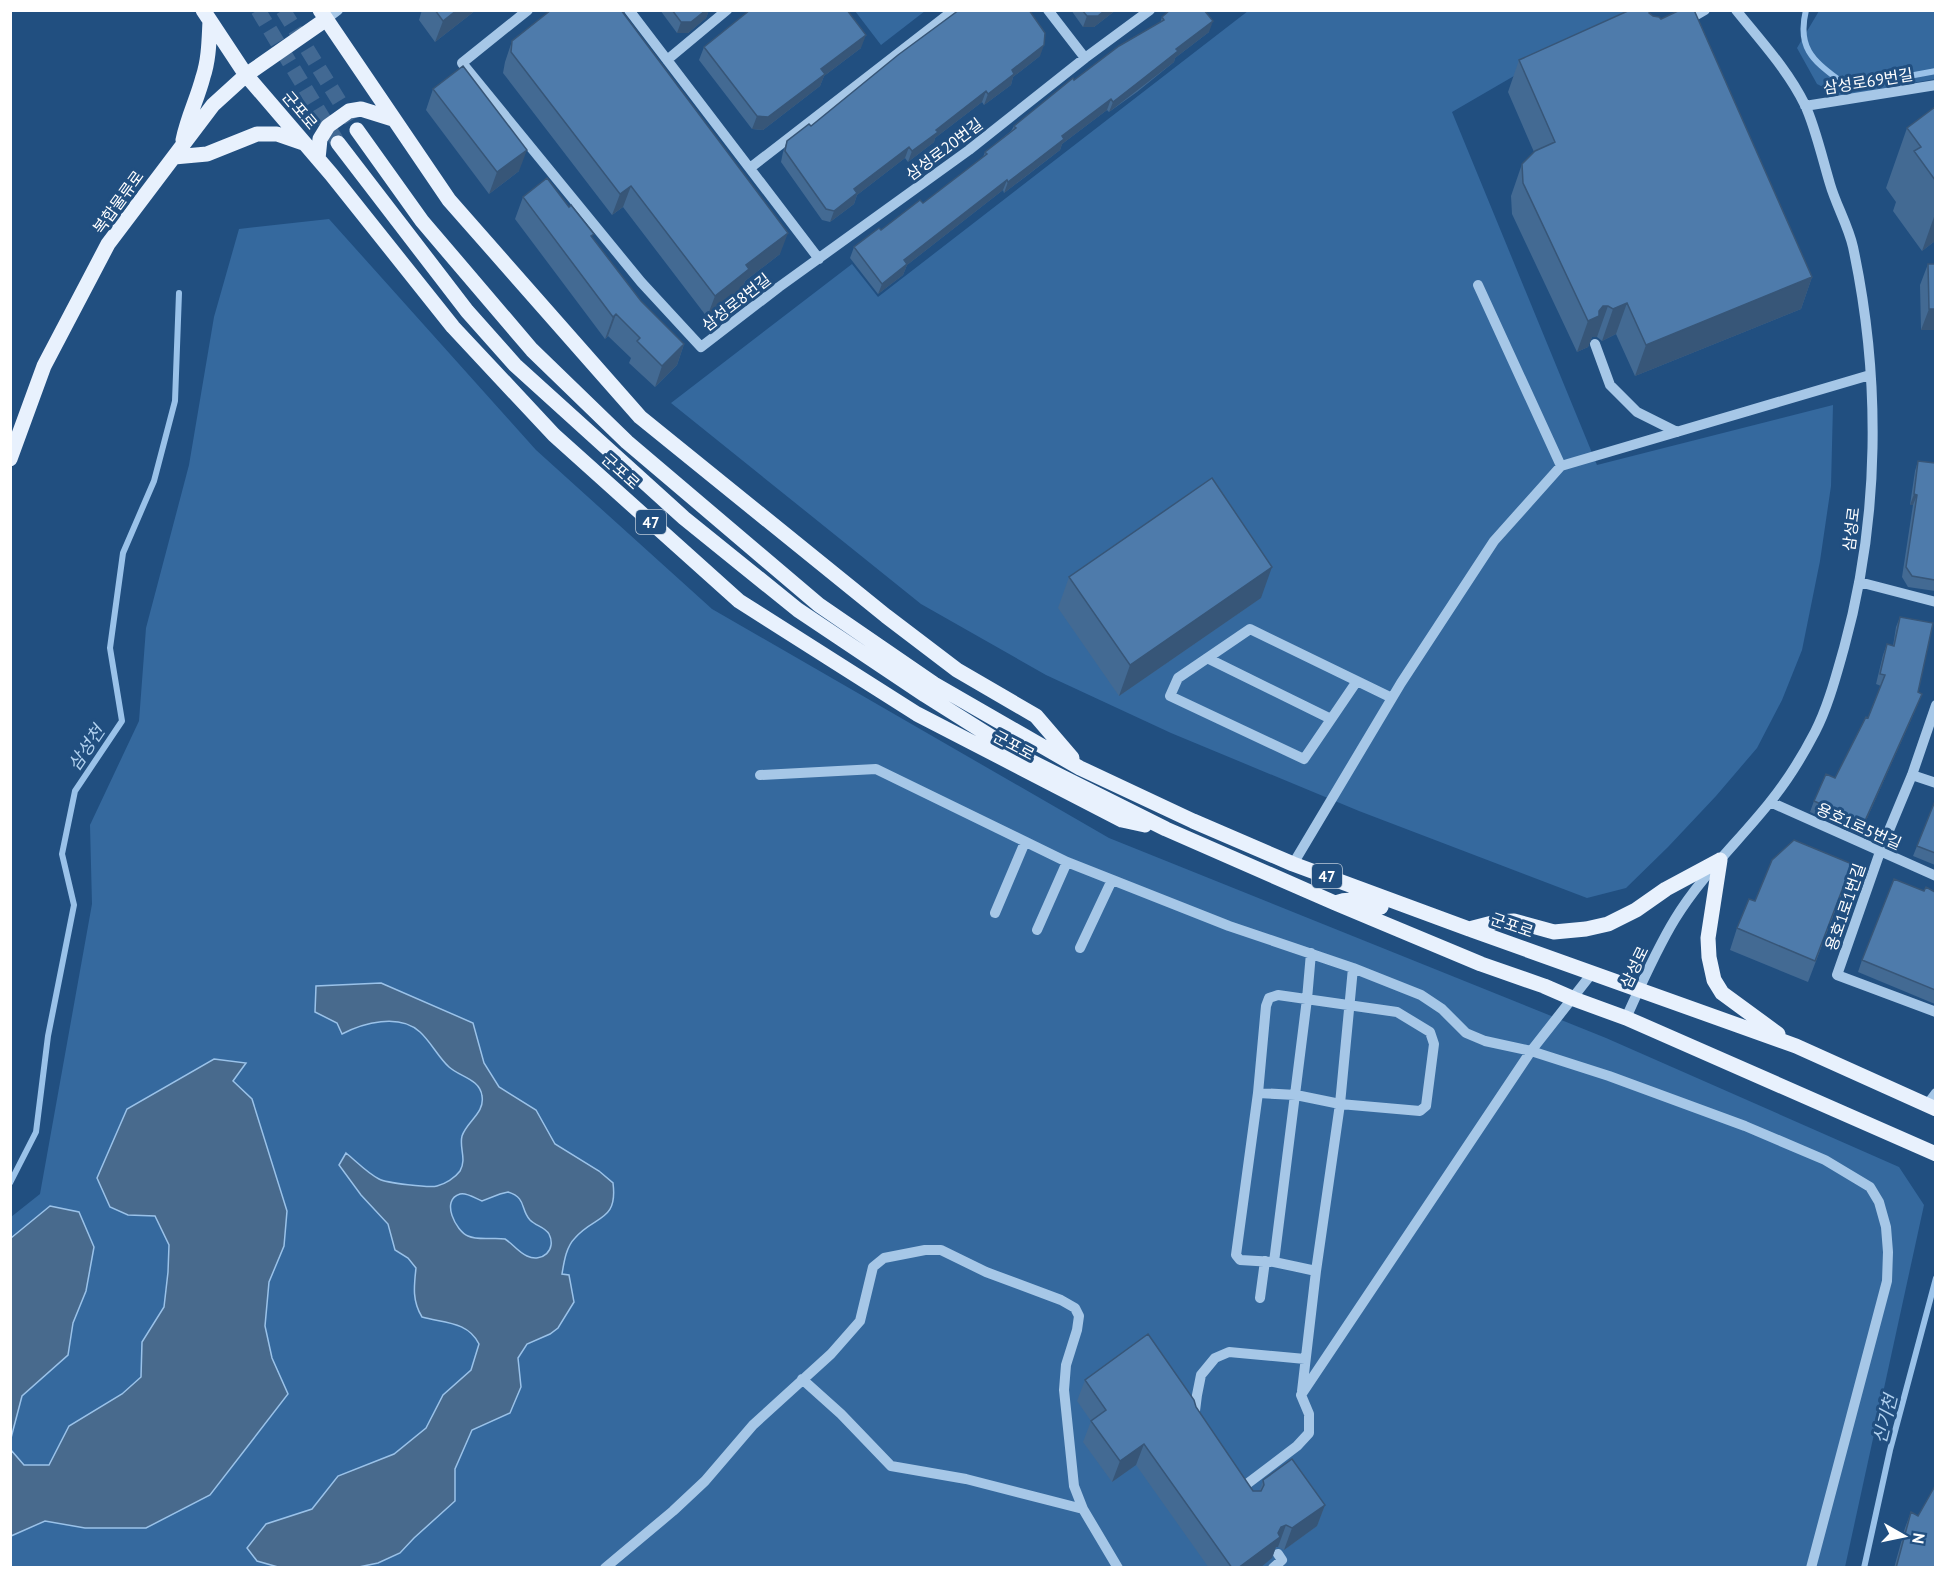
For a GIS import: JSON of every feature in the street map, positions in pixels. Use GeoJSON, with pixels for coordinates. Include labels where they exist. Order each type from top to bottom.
{"type":"FeatureCollection","features":[{"type":"Feature","properties":{"kind":"main road","name":"복합물류로"},"geometry":{"type":"LineString","coordinates":[[10,459],[44,366],[108,244],[213,105],[246,75],[322,15]]}},
{"type":"Feature","properties":{"kind":"main road","name":"군포로"},"geometry":{"type":"LineString","coordinates":[[322,15],[449,200],[640,417],[906,631],[957,669],[1036,716],[1080,768]]}},
{"type":"Feature","properties":{"kind":"main road","name":"군포로"},"geometry":{"type":"LineString","coordinates":[[207,16],[246,75],[318,159],[453,327],[554,435],[739,601],[917,714],[1122,820],[1166,829]]}},
{"type":"Feature","properties":{"kind":"main road"},"geometry":{"type":"LineString","coordinates":[[207,16],[208,56],[204,76],[178,151],[207,154],[257,134],[277,134],[304,143]]}},
{"type":"Feature","properties":{"kind":"main road"},"geometry":{"type":"LineString","coordinates":[[318,159],[321,139],[328,126],[350,111],[361,109],[393,119]]}},
{"type":"Feature","properties":{"kind":"main road","name":"군포로"},"geometry":{"type":"LineString","coordinates":[[357,130],[422,221],[532,350],[627,442],[819,606],[934,684],[1080,768],[1193,821],[1293,864],[1796,1046],[1933,1102]]}},
{"type":"Feature","properties":{"kind":"main road","name":"군포로"},"geometry":{"type":"LineString","coordinates":[[338,143],[467,311],[516,365],[693,525],[798,610],[925,695],[1028,760],[1166,829],[1480,964],[1626,1018],[1935,1154]]}},
{"type":"Feature","properties":{"kind":"main road"},"geometry":{"type":"LineString","coordinates":[[1469,929],[1496,922],[1514,921],[1554,932],[1608,924],[1720,860]]}},
{"type":"Feature","properties":{"kind":"main road"},"geometry":{"type":"LineString","coordinates":[[1720,860],[1708,938],[1714,980],[1722,993],[1796,1046]]}},
{"type":"Feature","properties":{"kind":"main road"},"geometry":{"type":"LineString","coordinates":[[1335,903],[1346,899],[1356,899],[1434,927],[1439,926],[1441,918]]}},
{"type":"Feature","properties":{"kind":"street"},"geometry":{"type":"LineString","coordinates":[[322,15],[338,10]]}},
{"type":"Feature","properties":{"kind":"street","name":"삼성로8번길"},"geometry":{"type":"LineString","coordinates":[[528,10],[462,63],[640,282],[701,347],[819,259]]}},
{"type":"Feature","properties":{"kind":"street"},"geometry":{"type":"LineString","coordinates":[[630,10],[819,259]]}},
{"type":"Feature","properties":{"kind":"street"},"geometry":{"type":"LineString","coordinates":[[667,60],[727,10]]}},
{"type":"Feature","properties":{"kind":"street"},"geometry":{"type":"LineString","coordinates":[[750,168],[954,10]]}},
{"type":"Feature","properties":{"kind":"street"},"geometry":{"type":"LineString","coordinates":[[1048,10],[1084,58]]}},
{"type":"Feature","properties":{"kind":"street","name":"삼성로20번길"},"geometry":{"type":"LineString","coordinates":[[819,259],[969,150],[1084,58],[1150,10]]}},
{"type":"Feature","properties":{"kind":"street"},"geometry":{"type":"LineString","coordinates":[[1677,26],[1705,10]]}},
{"type":"Feature","properties":{"kind":"street","name":"삼성로"},"geometry":{"type":"LineString","coordinates":[[1626,1018],[1676,918],[1796,767],[1817,728],[1837,674],[1850,627],[1869,510],[1874,441],[1870,375],[1863,305],[1852,243],[1834,197],[1805,106],[1776,60],[1737,10]]}},
{"type":"Feature","properties":{"kind":"street","name":"삼성로69번길"},"geometry":{"type":"LineString","coordinates":[[1805,106],[1935,85]]}},
{"type":"Feature","properties":{"kind":"street"},"geometry":{"type":"LineString","coordinates":[[1478,285],[1561,466]]}},
{"type":"Feature","properties":{"kind":"street"},"geometry":{"type":"LineString","coordinates":[[1595,344],[1610,386],[1636,411],[1677,432]]}},
{"type":"Feature","properties":{"kind":"street"},"geometry":{"type":"LineString","coordinates":[[1293,864],[1392,698],[1494,541],[1561,466],[1870,375]]}},
{"type":"Feature","properties":{"kind":"street"},"geometry":{"type":"LineString","coordinates":[[1859,582],[1935,602]]}},
{"type":"Feature","properties":{"kind":"street"},"geometry":{"type":"LineString","coordinates":[[1357,681],[1304,759],[1170,696],[1178,678],[1250,629],[1392,698]]}},
{"type":"Feature","properties":{"kind":"street"},"geometry":{"type":"LineString","coordinates":[[1207,658],[1331,719]]}},
{"type":"Feature","properties":{"kind":"street"},"geometry":{"type":"LineString","coordinates":[[1880,852],[1912,775],[1935,705]]}},
{"type":"Feature","properties":{"kind":"street"},"geometry":{"type":"LineString","coordinates":[[759,775],[876,769],[1067,862],[1229,926],[1311,953],[1431,1000],[1466,1033],[1485,1041],[1531,1051],[1609,1076],[1745,1126],[1825,1160],[1870,1187],[1879,1202],[1886,1227],[1887,1281],[1811,1568]]}},
{"type":"Feature","properties":{"kind":"street"},"geometry":{"type":"LineString","coordinates":[[1912,775],[1935,783]]}},
{"type":"Feature","properties":{"kind":"street","name":"용호1로5번길"},"geometry":{"type":"LineString","coordinates":[[1770,802],[1935,876]]}},
{"type":"Feature","properties":{"kind":"street"},"geometry":{"type":"LineString","coordinates":[[995,912],[1025,842]]}},
{"type":"Feature","properties":{"kind":"street","name":"용호1로1번길"},"geometry":{"type":"LineString","coordinates":[[1880,852],[1837,975],[1935,1012]]}},
{"type":"Feature","properties":{"kind":"street"},"geometry":{"type":"LineString","coordinates":[[1037,930],[1067,862]]}},
{"type":"Feature","properties":{"kind":"street"},"geometry":{"type":"LineString","coordinates":[[1080,948],[1112,880]]}},
{"type":"Feature","properties":{"kind":"street"},"geometry":{"type":"LineString","coordinates":[[1260,1298],[1270,1262],[1296,1095],[1308,999],[1311,953]]}},
{"type":"Feature","properties":{"kind":"street"},"geometry":{"type":"LineString","coordinates":[[1249,1506],[1236,1486],[1297,1446],[1309,1433],[1309,1414],[1301,1395],[1340,1104],[1353,969]]}},
{"type":"Feature","properties":{"kind":"street"},"geometry":{"type":"LineString","coordinates":[[1301,1395],[1531,1051],[1593,972]]}},
{"type":"Feature","properties":{"kind":"street"},"geometry":{"type":"LineString","coordinates":[[1258,1093],[1296,1095],[1340,1104],[1420,1111],[1426,1106],[1434,1044],[1430,1032],[1397,1012],[1278,995],[1269,998],[1266,1006],[1258,1093],[1236,1255],[1240,1260],[1270,1262],[1316,1271]]}},
{"type":"Feature","properties":{"kind":"street"},"geometry":{"type":"LineString","coordinates":[[605,1568],[705,1481],[753,1425],[831,1354],[860,1321],[873,1267],[884,1258],[925,1250],[941,1250],[994,1276],[1061,1300],[1075,1308],[1080,1317],[1066,1365],[1064,1390],[1074,1486],[1083,1509],[1118,1568]]}},
{"type":"Feature","properties":{"kind":"street"},"geometry":{"type":"LineString","coordinates":[[1200,1433],[1194,1424],[1197,1395],[1202,1375],[1215,1358],[1229,1352],[1305,1359]]}},
{"type":"Feature","properties":{"kind":"street"},"geometry":{"type":"LineString","coordinates":[[802,1379],[841,1414],[891,1466],[966,1479],[1083,1509]]}},
{"type":"Feature","properties":{"kind":"street"},"geometry":{"type":"LineString","coordinates":[[1274,1568],[1282,1560],[1278,1554]]}},
{"type":"Feature","properties":{"kind":"shaded area"},"geometry":{"type":"Polygon","coordinates":[[[855,11],[925,11],[881,45],[855,11]]]}},
{"type":"Feature","properties":{"kind":"shaded area"},"geometry":{"type":"Polygon","coordinates":[[[1248,11],[1626,11],[1452,112],[1597,465],[1833,405],[1831,486],[1820,561],[1802,650],[1782,700],[1757,748],[1716,796],[1626,888],[1587,898],[1359,811],[1171,733],[1046,675],[921,604],[671,403],[852,264],[878,297],[1248,11]]]}},
{"type":"Feature","properties":{"kind":"shaded area"},"geometry":{"type":"Polygon","coordinates":[[[1819,11],[1935,11],[1935,79],[1841,96],[1817,84],[1797,48],[1819,11]]]}},
{"type":"Feature","properties":{"kind":"shaded area"},"geometry":{"type":"Polygon","coordinates":[[[329,219],[536,450],[712,609],[1109,838],[1606,1038],[1899,1167],[1924,1205],[1845,1567],[11,1568],[11,1217],[40,1194],[92,904],[90,825],[139,721],[146,628],[189,465],[214,317],[239,229],[329,219]]]}},
{"type":"Feature","properties":{"kind":"shaded area"},"geometry":{"type":"Polygon","coordinates":[[[381,983],[473,1023],[484,1063],[499,1087],[536,1110],[555,1144],[599,1171],[613,1183],[614,1196],[608,1211],[575,1238],[569,1246],[562,1274],[569,1275],[574,1302],[558,1328],[527,1344],[518,1358],[521,1387],[510,1413],[472,1430],[455,1469],[455,1501],[400,1553],[378,1563],[354,1568],[278,1567],[257,1561],[247,1548],[266,1524],[312,1509],[338,1476],[394,1454],[426,1428],[443,1395],[471,1370],[479,1344],[474,1336],[462,1327],[422,1317],[415,1299],[416,1268],[408,1258],[395,1250],[388,1224],[361,1195],[339,1165],[346,1153],[370,1174],[383,1181],[426,1186],[443,1184],[455,1176],[462,1167],[462,1136],[481,1107],[482,1096],[474,1082],[449,1067],[424,1036],[411,1026],[392,1021],[381,1022],[360,1026],[342,1034],[337,1023],[315,1012],[316,986],[381,983]],[[508,1192],[482,1201],[460,1194],[451,1202],[452,1215],[459,1228],[468,1236],[505,1239],[533,1258],[547,1254],[551,1245],[549,1234],[530,1220],[521,1201],[508,1192]]]}},
{"type":"Feature","properties":{"kind":"shaded area"},"geometry":{"type":"Polygon","coordinates":[[[214,1059],[246,1063],[233,1081],[252,1099],[287,1211],[284,1246],[269,1282],[265,1326],[272,1358],[288,1394],[210,1495],[146,1528],[85,1528],[45,1521],[11,1536],[11,1450],[24,1465],[49,1465],[69,1426],[122,1394],[141,1377],[142,1342],[164,1307],[169,1245],[155,1216],[128,1215],[110,1207],[97,1178],[127,1109],[214,1059]]]}},
{"type":"Feature","properties":{"kind":"shaded area"},"geometry":{"type":"Polygon","coordinates":[[[50,1206],[79,1212],[94,1247],[86,1291],[73,1323],[68,1355],[22,1396],[11,1438],[11,1238],[50,1206]]]}},
{"type":"Feature","properties":{"kind":"building"},"geometry":{"type":"Polygon","coordinates":[[[435,10],[457,10],[443,21],[435,10]]]}},
{"type":"Feature","properties":{"kind":"building"},"geometry":{"type":"Polygon","coordinates":[[[551,10],[621,10],[788,233],[746,265],[749,269],[715,296],[631,186],[620,194],[511,52],[512,41],[551,10]]]}},
{"type":"Feature","properties":{"kind":"building"},"geometry":{"type":"Polygon","coordinates":[[[672,10],[706,10],[691,22],[681,22],[672,10]]]}},
{"type":"Feature","properties":{"kind":"building"},"geometry":{"type":"Polygon","coordinates":[[[750,10],[847,10],[866,35],[821,69],[825,74],[768,117],[757,116],[704,47],[750,10]]]}},
{"type":"Feature","properties":{"kind":"building"},"geometry":{"type":"Polygon","coordinates":[[[959,10],[1029,10],[1045,33],[1044,45],[1012,70],[1014,74],[988,94],[986,91],[936,130],[938,132],[912,151],[909,147],[854,189],[857,193],[834,211],[826,209],[785,151],[787,141],[809,124],[811,126],[898,55],[959,10]]]}},
{"type":"Feature","properties":{"kind":"building"},"geometry":{"type":"Polygon","coordinates":[[[1082,10],[1105,10],[1098,16],[1087,16],[1082,10]]]}},
{"type":"Feature","properties":{"kind":"building"},"geometry":{"type":"Polygon","coordinates":[[[1170,10],[1204,10],[1213,21],[1113,102],[1111,99],[1062,136],[1064,139],[904,260],[907,264],[882,284],[854,247],[879,228],[881,230],[920,200],[923,203],[987,154],[985,152],[1016,128],[1014,126],[1073,78],[1074,80],[1119,46],[1164,20],[1162,17],[1170,10]]]}},
{"type":"Feature","properties":{"kind":"building"},"geometry":{"type":"Polygon","coordinates":[[[1630,10],[1650,10],[1649,13],[1661,19],[1680,10],[1694,10],[1812,277],[1646,345],[1627,303],[1613,309],[1603,306],[1599,311],[1599,316],[1588,321],[1523,183],[1522,164],[1535,151],[1555,142],[1519,60],[1630,10]]]}},
{"type":"Feature","properties":{"kind":"building"},"geometry":{"type":"Polygon","coordinates":[[[463,66],[527,150],[497,172],[433,89],[463,66]]]}},
{"type":"Feature","properties":{"kind":"building"},"geometry":{"type":"Polygon","coordinates":[[[1935,107],[1935,180],[1914,151],[1921,147],[1907,128],[1935,107]]]}},
{"type":"Feature","properties":{"kind":"building"},"geometry":{"type":"Polygon","coordinates":[[[547,178],[594,234],[591,236],[641,301],[684,344],[662,366],[637,341],[640,338],[616,314],[613,317],[523,197],[547,178]]]}},
{"type":"Feature","properties":{"kind":"building"},"geometry":{"type":"Polygon","coordinates":[[[1928,264],[1935,264],[1935,309],[1929,309],[1928,264]]]}},
{"type":"Feature","properties":{"kind":"building"},"geometry":{"type":"Polygon","coordinates":[[[1918,461],[1935,463],[1935,580],[1912,576],[1906,567],[1917,495],[1914,494],[1918,461]]]}},
{"type":"Feature","properties":{"kind":"building"},"geometry":{"type":"Polygon","coordinates":[[[1212,478],[1272,567],[1130,665],[1069,577],[1212,478]]]}},
{"type":"Feature","properties":{"kind":"building"},"geometry":{"type":"Polygon","coordinates":[[[1900,617],[1933,623],[1918,692],[1922,694],[1864,823],[1814,801],[1826,774],[1835,778],[1866,717],[1868,718],[1885,675],[1880,674],[1887,644],[1894,646],[1900,617]]]}},
{"type":"Feature","properties":{"kind":"building"},"geometry":{"type":"Polygon","coordinates":[[[1935,801],[1935,853],[1917,846],[1935,801]]]}},
{"type":"Feature","properties":{"kind":"building"},"geometry":{"type":"Polygon","coordinates":[[[1794,840],[1852,864],[1815,961],[1737,928],[1749,899],[1755,901],[1772,860],[1794,840]]]}},
{"type":"Feature","properties":{"kind":"building"},"geometry":{"type":"Polygon","coordinates":[[[1894,879],[1924,891],[1926,887],[1935,892],[1935,990],[1862,960],[1894,879]]]}},
{"type":"Feature","properties":{"kind":"building"},"geometry":{"type":"Polygon","coordinates":[[[1148,1334],[1253,1491],[1261,1491],[1264,1485],[1263,1480],[1292,1459],[1325,1505],[1292,1528],[1286,1525],[1281,1527],[1278,1533],[1280,1537],[1238,1568],[1232,1568],[1144,1444],[1120,1461],[1091,1421],[1106,1410],[1085,1380],[1148,1334]]]}},
{"type":"Feature","properties":{"kind":"building"},"geometry":{"type":"Polygon","coordinates":[[[1935,1486],[1935,1568],[1896,1568],[1911,1512],[1918,1516],[1935,1486]]]}},
{"type":"Feature","properties":{"kind":"waterway"},"geometry":{"type":"LineString","coordinates":[[1806,10],[1804,24],[1806,46],[1817,62],[1844,84],[1936,71]]}},
{"type":"Feature","properties":{"kind":"waterway","name":"삼성천"},"geometry":{"type":"LineString","coordinates":[[10,1183],[36,1132],[48,1036],[74,905],[62,854],[75,791],[122,721],[110,648],[123,553],[154,481],[175,401],[179,293]]}},
{"type":"Feature","properties":{"kind":"waterway","name":"신기천"},"geometry":{"type":"LineString","coordinates":[[1864,1568],[1890,1450],[1936,1278]]}},
{"type":"Feature","properties":{"kind":"tunnel"},"geometry":{"type":"LineString","coordinates":[[258,10],[338,143]]}},
{"type":"Feature","properties":{"kind":"tunnel"},"geometry":{"type":"LineString","coordinates":[[283,10],[357,130]]}}]}
